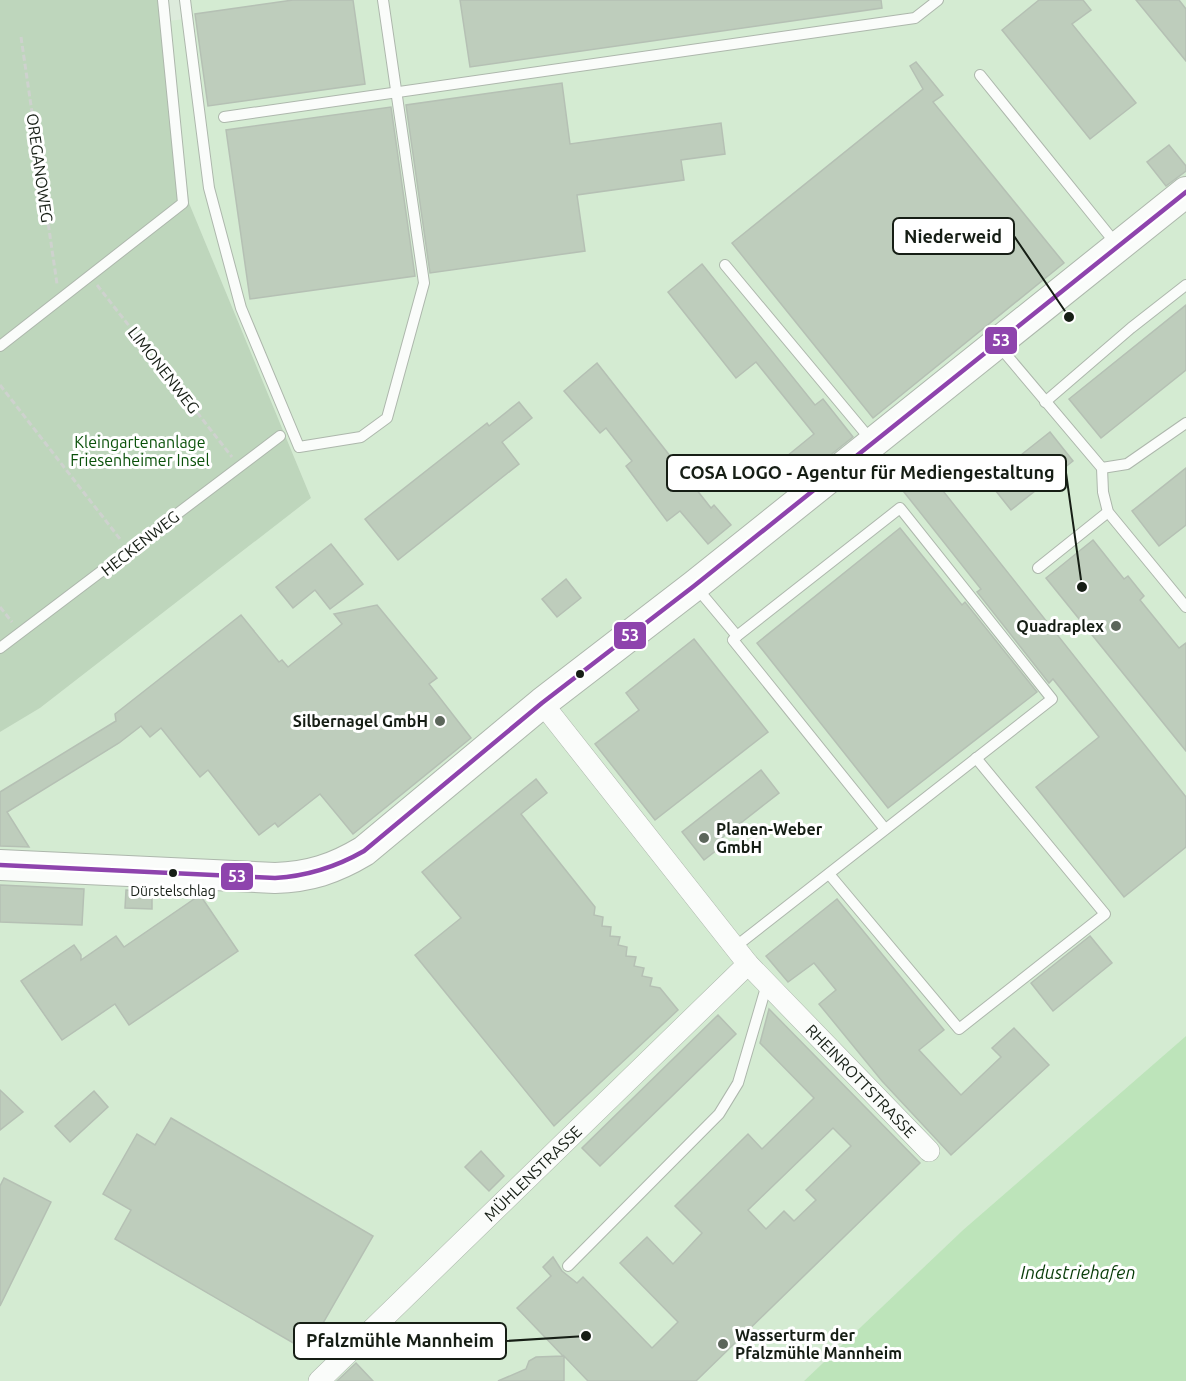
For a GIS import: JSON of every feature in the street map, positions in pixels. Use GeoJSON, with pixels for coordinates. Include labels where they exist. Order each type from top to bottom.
{"type":"FeatureCollection","features":[{"type":"Feature","properties":{"kind":"street"},"geometry":{"type":"LineString","coordinates":[[0,865],[275,878],[294,877],[328,870],[364,851],[542,703],[694,586],[1186,192]]}},
{"type":"Feature","properties":{"kind":"street","name":"RHEINROTTSTRASSE"},"geometry":{"type":"LineString","coordinates":[[542,703],[748,964],[929,1151]]}},
{"type":"Feature","properties":{"kind":"street","name":"MÜHLENSTRASSE"},"geometry":{"type":"LineString","coordinates":[[319,1381],[748,964]]}},
{"type":"Feature","properties":{"kind":"lane"},"geometry":{"type":"LineString","coordinates":[[0,346],[88,274],[183,202],[163,0]]}},
{"type":"Feature","properties":{"kind":"lane"},"geometry":{"type":"LineString","coordinates":[[185,0],[209,188],[241,308],[299,447],[361,437],[387,418],[424,283],[383,0]]}},
{"type":"Feature","properties":{"kind":"lane"},"geometry":{"type":"LineString","coordinates":[[224,117],[915,18],[938,0]]}},
{"type":"Feature","properties":{"kind":"lane"},"geometry":{"type":"LineString","coordinates":[[980,75],[1118,246]]}},
{"type":"Feature","properties":{"kind":"lane"},"geometry":{"type":"LineString","coordinates":[[725,265],[873,443]]}},
{"type":"Feature","properties":{"kind":"lane"},"geometry":{"type":"LineString","coordinates":[[1045,402],[1131,328],[1186,285]]}},
{"type":"Feature","properties":{"kind":"lane"},"geometry":{"type":"LineString","coordinates":[[997,344],[1102,468],[1103,492],[1108,512],[1186,607]]}},
{"type":"Feature","properties":{"kind":"lane"},"geometry":{"type":"LineString","coordinates":[[1102,468],[1127,464],[1186,423]]}},
{"type":"Feature","properties":{"kind":"lane","name":"HECKENWEG"},"geometry":{"type":"LineString","coordinates":[[0,648],[280,436]]}},
{"type":"Feature","properties":{"kind":"lane"},"geometry":{"type":"LineString","coordinates":[[735,947],[1052,699],[900,508],[733,640],[885,829]]}},
{"type":"Feature","properties":{"kind":"lane"},"geometry":{"type":"LineString","coordinates":[[1038,568],[1108,512]]}},
{"type":"Feature","properties":{"kind":"lane"},"geometry":{"type":"LineString","coordinates":[[694,586],[737,636]]}},
{"type":"Feature","properties":{"kind":"lane"},"geometry":{"type":"LineString","coordinates":[[829,874],[959,1029],[1105,914],[976,758]]}},
{"type":"Feature","properties":{"kind":"lane"},"geometry":{"type":"LineString","coordinates":[[568,1266],[719,1114],[738,1083],[767,984]]}},
{"type":"Feature","properties":{"kind":"path","name":"OREGANOWEG"},"geometry":{"type":"LineString","coordinates":[[21,37],[59,298]]}},
{"type":"Feature","properties":{"kind":"path","name":"LIMONENWEG"},"geometry":{"type":"LineString","coordinates":[[88,274],[240,467]]}},
{"type":"Feature","properties":{"kind":"path"},"geometry":{"type":"LineString","coordinates":[[0,385],[130,551]]}},
{"type":"Feature","properties":{"kind":"shaded area"},"geometry":{"type":"Polygon","coordinates":[[[183,0],[1186,0],[1186,1036],[963,1230],[804,1381],[0,1381],[0,732],[40,708],[311,498],[189,203],[168,21],[185,19],[183,0]]]}},
{"type":"Feature","properties":{"kind":"green space","name":"Kleingartenanlage Friesenheimer Insel"},"geometry":{"type":"Polygon","coordinates":[[[0,0],[163,0],[168,21],[189,203],[311,498],[40,708],[0,732],[0,0]]]}},
{"type":"Feature","properties":{"kind":"water","name":"Industriehafen"},"geometry":{"type":"Polygon","coordinates":[[[1186,1036],[1186,1381],[804,1381],[963,1230],[1186,1036]]]}},
{"type":"Feature","properties":{"kind":"building"},"geometry":{"type":"Polygon","coordinates":[[[293,0],[353,0],[365,84],[208,106],[195,14],[293,0]]]}},
{"type":"Feature","properties":{"kind":"building"},"geometry":{"type":"Polygon","coordinates":[[[460,0],[881,0],[882,8],[470,67],[460,0]]]}},
{"type":"Feature","properties":{"kind":"building"},"geometry":{"type":"Polygon","coordinates":[[[1039,0],[1083,0],[1091,10],[1072,24],[1136,103],[1090,139],[1002,30],[1039,0]]]}},
{"type":"Feature","properties":{"kind":"building"},"geometry":{"type":"Polygon","coordinates":[[[1136,0],[1179,0],[1186,9],[1186,61],[1136,0]]]}},
{"type":"Feature","properties":{"kind":"building"},"geometry":{"type":"Polygon","coordinates":[[[916,62],[943,95],[933,102],[1064,263],[873,418],[732,243],[923,89],[910,66],[916,62]]]}},
{"type":"Feature","properties":{"kind":"building"},"geometry":{"type":"Polygon","coordinates":[[[562,83],[570,144],[721,123],[725,154],[681,160],[684,180],[577,195],[585,251],[430,273],[406,105],[562,83]]]}},
{"type":"Feature","properties":{"kind":"building"},"geometry":{"type":"Polygon","coordinates":[[[391,107],[415,276],[250,299],[226,130],[391,107]]]}},
{"type":"Feature","properties":{"kind":"building"},"geometry":{"type":"Polygon","coordinates":[[[1169,145],[1186,166],[1186,171],[1166,186],[1147,162],[1169,145]]]}},
{"type":"Feature","properties":{"kind":"building"},"geometry":{"type":"Polygon","coordinates":[[[702,264],[815,405],[823,399],[853,437],[804,476],[787,456],[814,434],[756,362],[736,378],[668,292],[702,264]]]}},
{"type":"Feature","properties":{"kind":"building"},"geometry":{"type":"Polygon","coordinates":[[[1186,305],[1186,370],[1101,438],[1069,399],[1186,305]]]}},
{"type":"Feature","properties":{"kind":"building"},"geometry":{"type":"Polygon","coordinates":[[[597,363],[711,508],[714,505],[731,525],[708,544],[680,511],[667,521],[626,466],[632,461],[606,428],[600,433],[564,391],[597,363]]]}},
{"type":"Feature","properties":{"kind":"building"},"geometry":{"type":"Polygon","coordinates":[[[519,402],[532,418],[502,442],[519,464],[398,560],[365,519],[487,423],[489,426],[519,402]]]}},
{"type":"Feature","properties":{"kind":"building"},"geometry":{"type":"Polygon","coordinates":[[[1050,432],[1073,461],[1011,510],[988,481],[1050,432]]]}},
{"type":"Feature","properties":{"kind":"building"},"geometry":{"type":"Polygon","coordinates":[[[1186,468],[1186,525],[1159,546],[1132,511],[1186,468]]]}},
{"type":"Feature","properties":{"kind":"building"},"geometry":{"type":"Polygon","coordinates":[[[928,472],[1186,797],[1186,847],[1124,897],[1036,787],[1099,737],[1053,679],[1049,683],[977,592],[981,589],[904,492],[928,472]]]}},
{"type":"Feature","properties":{"kind":"building"},"geometry":{"type":"Polygon","coordinates":[[[900,528],[962,605],[965,602],[1037,692],[888,808],[757,643],[900,528]]]}},
{"type":"Feature","properties":{"kind":"building"},"geometry":{"type":"Polygon","coordinates":[[[1093,540],[1124,579],[1128,576],[1144,596],[1140,600],[1179,648],[1186,643],[1186,751],[1046,578],[1093,540]]]}},
{"type":"Feature","properties":{"kind":"building"},"geometry":{"type":"Polygon","coordinates":[[[331,544],[363,584],[330,609],[315,590],[293,608],[276,587],[331,544]]]}},
{"type":"Feature","properties":{"kind":"building"},"geometry":{"type":"Polygon","coordinates":[[[566,579],[581,598],[557,617],[542,599],[566,579]]]}},
{"type":"Feature","properties":{"kind":"building"},"geometry":{"type":"Polygon","coordinates":[[[377,605],[437,678],[429,684],[471,738],[353,834],[320,794],[278,827],[275,823],[259,835],[208,770],[200,777],[161,728],[150,737],[141,726],[119,743],[7,812],[29,847],[0,846],[0,792],[116,721],[115,714],[241,615],[279,662],[282,660],[288,667],[342,624],[334,614],[377,605]]]}},
{"type":"Feature","properties":{"kind":"building"},"geometry":{"type":"Polygon","coordinates":[[[694,639],[768,732],[655,820],[595,744],[639,710],[626,693],[694,639]]]}},
{"type":"Feature","properties":{"kind":"building"},"geometry":{"type":"Polygon","coordinates":[[[761,770],[779,793],[718,841],[722,846],[704,860],[682,832],[761,770]]]}},
{"type":"Feature","properties":{"kind":"building"},"geometry":{"type":"Polygon","coordinates":[[[536,779],[547,793],[521,814],[595,907],[594,915],[603,917],[602,926],[611,927],[610,936],[620,937],[618,945],[627,947],[626,956],[636,957],[634,966],[644,968],[642,976],[652,978],[650,986],[660,988],[678,1010],[554,1126],[415,955],[461,918],[422,872],[536,779]]]}},
{"type":"Feature","properties":{"kind":"building"},"geometry":{"type":"Polygon","coordinates":[[[0,885],[84,889],[82,925],[0,922],[0,885]]]}},
{"type":"Feature","properties":{"kind":"building"},"geometry":{"type":"Polygon","coordinates":[[[126,890],[152,892],[152,909],[125,908],[126,890]]]}},
{"type":"Feature","properties":{"kind":"building"},"geometry":{"type":"Polygon","coordinates":[[[200,895],[238,951],[129,1025],[115,1004],[62,1040],[21,981],[74,945],[81,955],[81,960],[116,936],[124,947],[200,895]]]}},
{"type":"Feature","properties":{"kind":"building"},"geometry":{"type":"Polygon","coordinates":[[[837,899],[944,1030],[919,1050],[961,1095],[1001,1057],[992,1048],[1014,1028],[1049,1065],[951,1155],[882,1081],[819,1004],[836,990],[814,963],[788,982],[766,956],[837,899]]]}},
{"type":"Feature","properties":{"kind":"building"},"geometry":{"type":"Polygon","coordinates":[[[1090,936],[1112,963],[1053,1011],[1031,983],[1090,936]]]}},
{"type":"Feature","properties":{"kind":"building"},"geometry":{"type":"Polygon","coordinates":[[[769,1009],[920,1163],[696,1381],[588,1381],[564,1356],[564,1381],[498,1381],[526,1369],[529,1361],[536,1357],[563,1356],[517,1308],[551,1276],[543,1267],[553,1257],[562,1271],[577,1283],[583,1277],[652,1348],[678,1322],[620,1263],[647,1237],[673,1264],[702,1233],[675,1206],[748,1134],[762,1149],[814,1098],[760,1043],[769,1009]],[[833,1128],[748,1210],[766,1229],[784,1211],[794,1221],[816,1200],[806,1190],[851,1146],[833,1128]]]}},
{"type":"Feature","properties":{"kind":"building"},"geometry":{"type":"Polygon","coordinates":[[[718,1015],[736,1034],[600,1166],[582,1148],[718,1015]]]}},
{"type":"Feature","properties":{"kind":"building"},"geometry":{"type":"Polygon","coordinates":[[[0,1090],[23,1112],[0,1130],[0,1090]]]}},
{"type":"Feature","properties":{"kind":"building"},"geometry":{"type":"Polygon","coordinates":[[[94,1091],[108,1107],[70,1142],[55,1126],[94,1091]]]}},
{"type":"Feature","properties":{"kind":"building"},"geometry":{"type":"Polygon","coordinates":[[[171,1118],[373,1236],[307,1351],[115,1239],[131,1210],[103,1194],[137,1134],[155,1145],[171,1118]]]}},
{"type":"Feature","properties":{"kind":"building"},"geometry":{"type":"Polygon","coordinates":[[[481,1151],[504,1176],[489,1191],[465,1167],[481,1151]]]}},
{"type":"Feature","properties":{"kind":"building"},"geometry":{"type":"Polygon","coordinates":[[[4,1178],[51,1202],[0,1306],[0,1186],[4,1178]]]}},
{"type":"Feature","properties":{"kind":"building"},"geometry":{"type":"Polygon","coordinates":[[[356,1363],[373,1381],[337,1381],[356,1363]]]}},
{"type":"Feature","properties":{"kind":"transit line","name":"53"},"geometry":{"type":"LineString","coordinates":[[0,865],[275,878],[321,870],[364,851],[542,703],[694,586],[1186,192]]}},
{"type":"Feature","properties":{"kind":"place","name":"Niederweid"},"geometry":{"type":"Point","coordinates":[1069,317]}},
{"type":"Feature","properties":{"kind":"place","name":"COSA LOGO - Agentur für Mediengestaltung"},"geometry":{"type":"Point","coordinates":[1082,587]}},
{"type":"Feature","properties":{"kind":"place","name":"Quadraplex"},"geometry":{"type":"Point","coordinates":[1116,626]}},
{"type":"Feature","properties":{"kind":"place","name":"Silbernagel GmbH"},"geometry":{"type":"Point","coordinates":[440,721]}},
{"type":"Feature","properties":{"kind":"place","name":"Planen-Weber GmbH"},"geometry":{"type":"Point","coordinates":[704,838]}},
{"type":"Feature","properties":{"kind":"place","name":"Dürstelschlag"},"geometry":{"type":"Point","coordinates":[173,873]}},
{"type":"Feature","properties":{"kind":"place","name":"Pfalzmühle Mannheim"},"geometry":{"type":"Point","coordinates":[586,1336]}},
{"type":"Feature","properties":{"kind":"place","name":"Wasserturm der Pfalzmühle Mannheim"},"geometry":{"type":"Point","coordinates":[723,1344]}}]}
